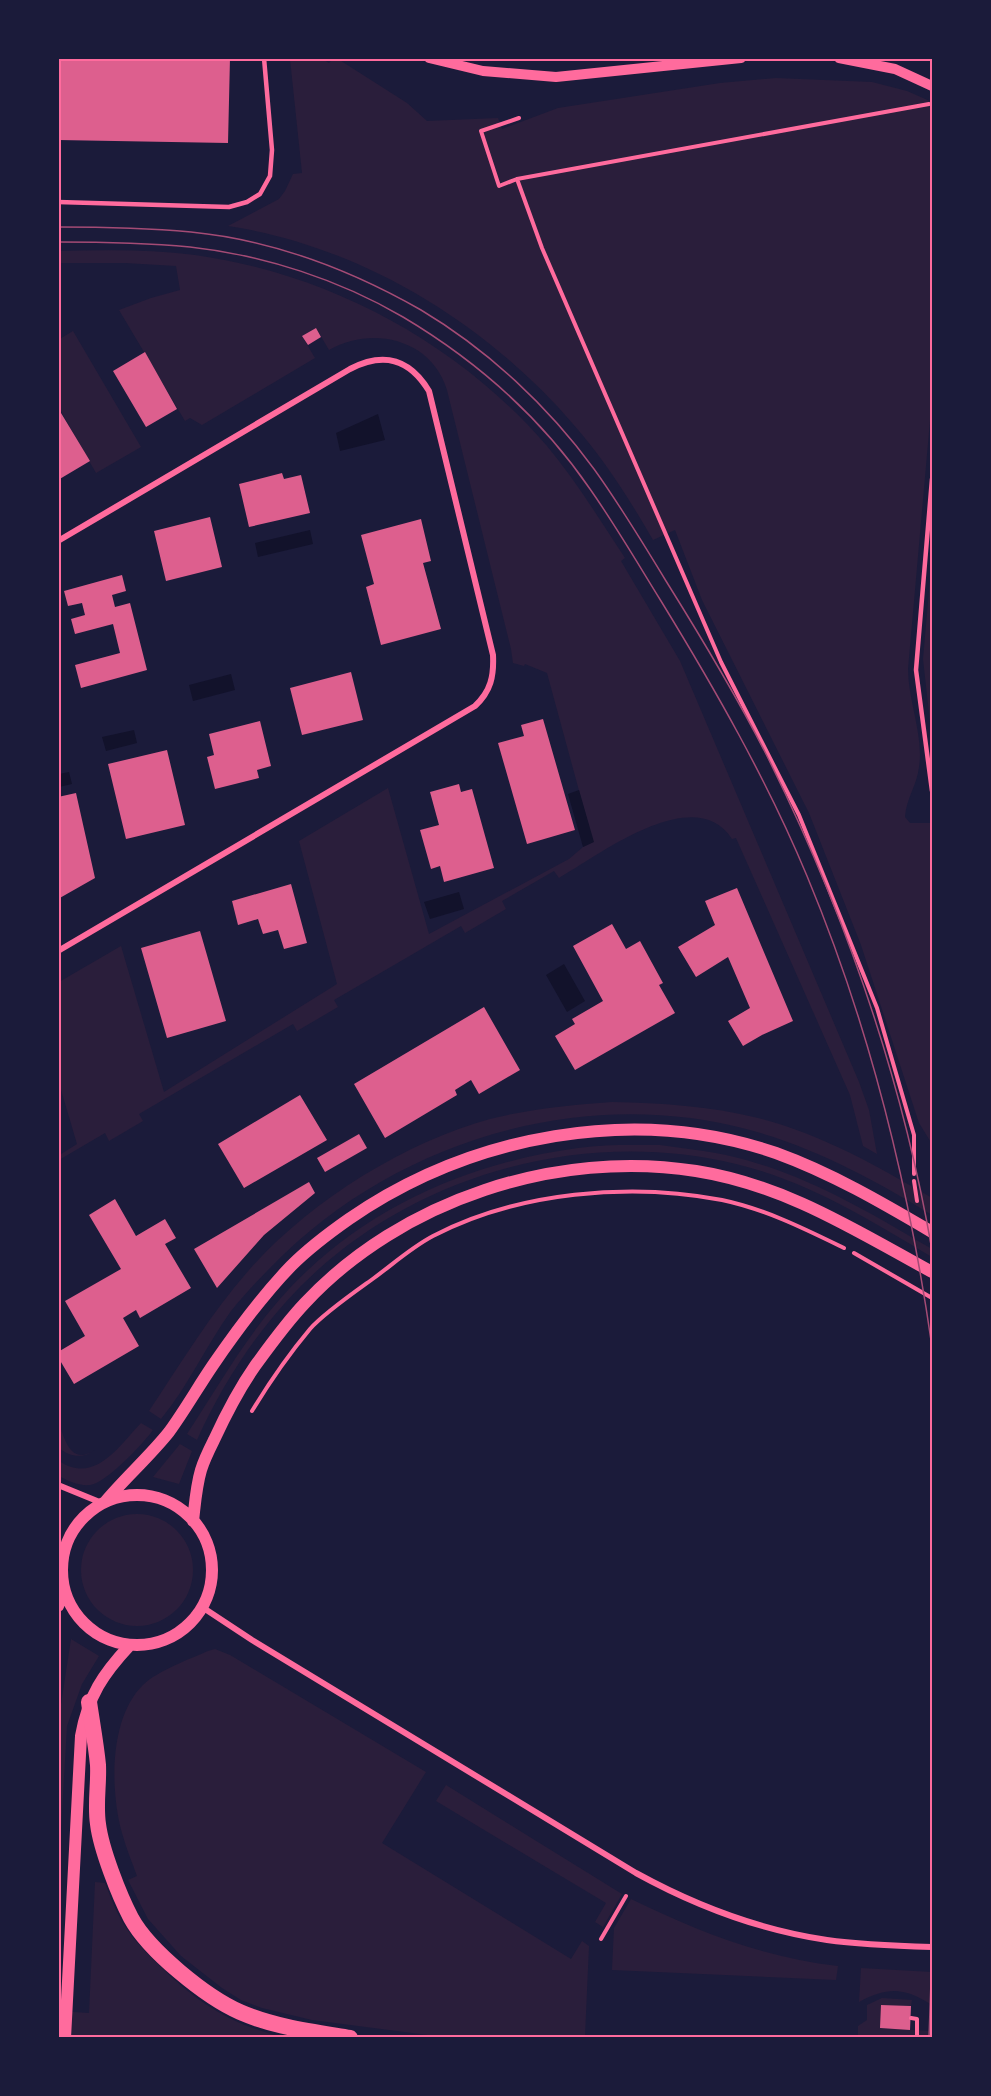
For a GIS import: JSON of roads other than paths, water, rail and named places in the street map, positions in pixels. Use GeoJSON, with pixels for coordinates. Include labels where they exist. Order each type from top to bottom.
{"type":"FeatureCollection","features":[{"type":"Feature","properties":{"kind":"highway"},"geometry":{"type":"LineString","coordinates":[[89,1702],[98,1766],[98,1824],[113,1874],[132,1919],[155,1948],[180,1971],[209,1995],[241,2013],[286,2026],[350,2037]]}},
{"type":"Feature","properties":{"kind":"main road"},"geometry":{"type":"LineString","coordinates":[[104,1503],[169,1431],[239,1327],[261,1298],[293,1264],[327,1235],[368,1206],[416,1179],[482,1153],[531,1140],[589,1132],[649,1131],[707,1137],[774,1152],[820,1171],[873,1197],[933,1232]]}},
{"type":"Feature","properties":{"kind":"main road"},"geometry":{"type":"LineString","coordinates":[[194,1521],[198,1482],[208,1453],[232,1402],[288,1322],[325,1284],[366,1251],[417,1219],[482,1191],[532,1177],[584,1169],[644,1167],[696,1171],[765,1188],[813,1207],[933,1272]]}},
{"type":"Feature","properties":{"kind":"main road"},"geometry":{"type":"LineString","coordinates":[[58,1606],[63,1557],[72,1532],[89,1512],[115,1498],[136,1495],[158,1498],[177,1507],[194,1521],[206,1540],[211,1563],[210,1586],[202,1607],[186,1626],[154,1643],[130,1645],[107,1639],[88,1627],[73,1609],[62,1583]]}},
{"type":"Feature","properties":{"kind":"main road"},"geometry":{"type":"LineString","coordinates":[[64,2037],[81,1736],[89,1702],[101,1677],[130,1645]]}},
{"type":"Feature","properties":{"kind":"street"},"geometry":{"type":"LineString","coordinates":[[429,58],[483,71],[556,77],[741,58]]}},
{"type":"Feature","properties":{"kind":"street"},"geometry":{"type":"LineString","coordinates":[[839,58],[894,64],[933,86]]}},
{"type":"Feature","properties":{"kind":"street"},"geometry":{"type":"LineString","coordinates":[[58,541],[366,360],[393,361],[412,370],[429,391],[493,655],[494,670],[485,696],[475,706],[58,951]]}},
{"type":"Feature","properties":{"kind":"street"},"geometry":{"type":"LineString","coordinates":[[58,1485],[104,1503]]}},
{"type":"Feature","properties":{"kind":"street"},"geometry":{"type":"LineString","coordinates":[[202,1607],[252,1640],[606,1855],[678,1896],[734,1918],[785,1932],[850,1943],[933,1947]]}},
{"type":"Feature","properties":{"kind":"lane"},"geometry":{"type":"LineString","coordinates":[[58,202],[229,207],[248,202],[260,194],[270,176],[272,150],[264,58]]}},
{"type":"Feature","properties":{"kind":"lane"},"geometry":{"type":"LineString","coordinates":[[933,479],[916,670],[933,791]]}},
{"type":"Feature","properties":{"kind":"tram line"},"geometry":{"type":"LineString","coordinates":[[58,227],[158,230],[221,236],[281,250],[339,270],[394,295],[446,326],[493,361],[557,423],[613,496],[692,623],[755,732],[794,813],[845,934],[887,1059],[904,1122],[932,1250]]}},
{"type":"Feature","properties":{"kind":"tram line"},"geometry":{"type":"LineString","coordinates":[[58,242],[158,245],[218,251],[301,271],[354,292],[403,317],[482,372],[529,415],[571,463],[618,531],[720,701],[775,805],[807,876],[850,991],[884,1108],[912,1227],[932,1347]]}},
{"type":"Feature","properties":{"kind":"tram line"},"geometry":{"type":"LineString","coordinates":[[929,2038],[932,1953]]}}]}
